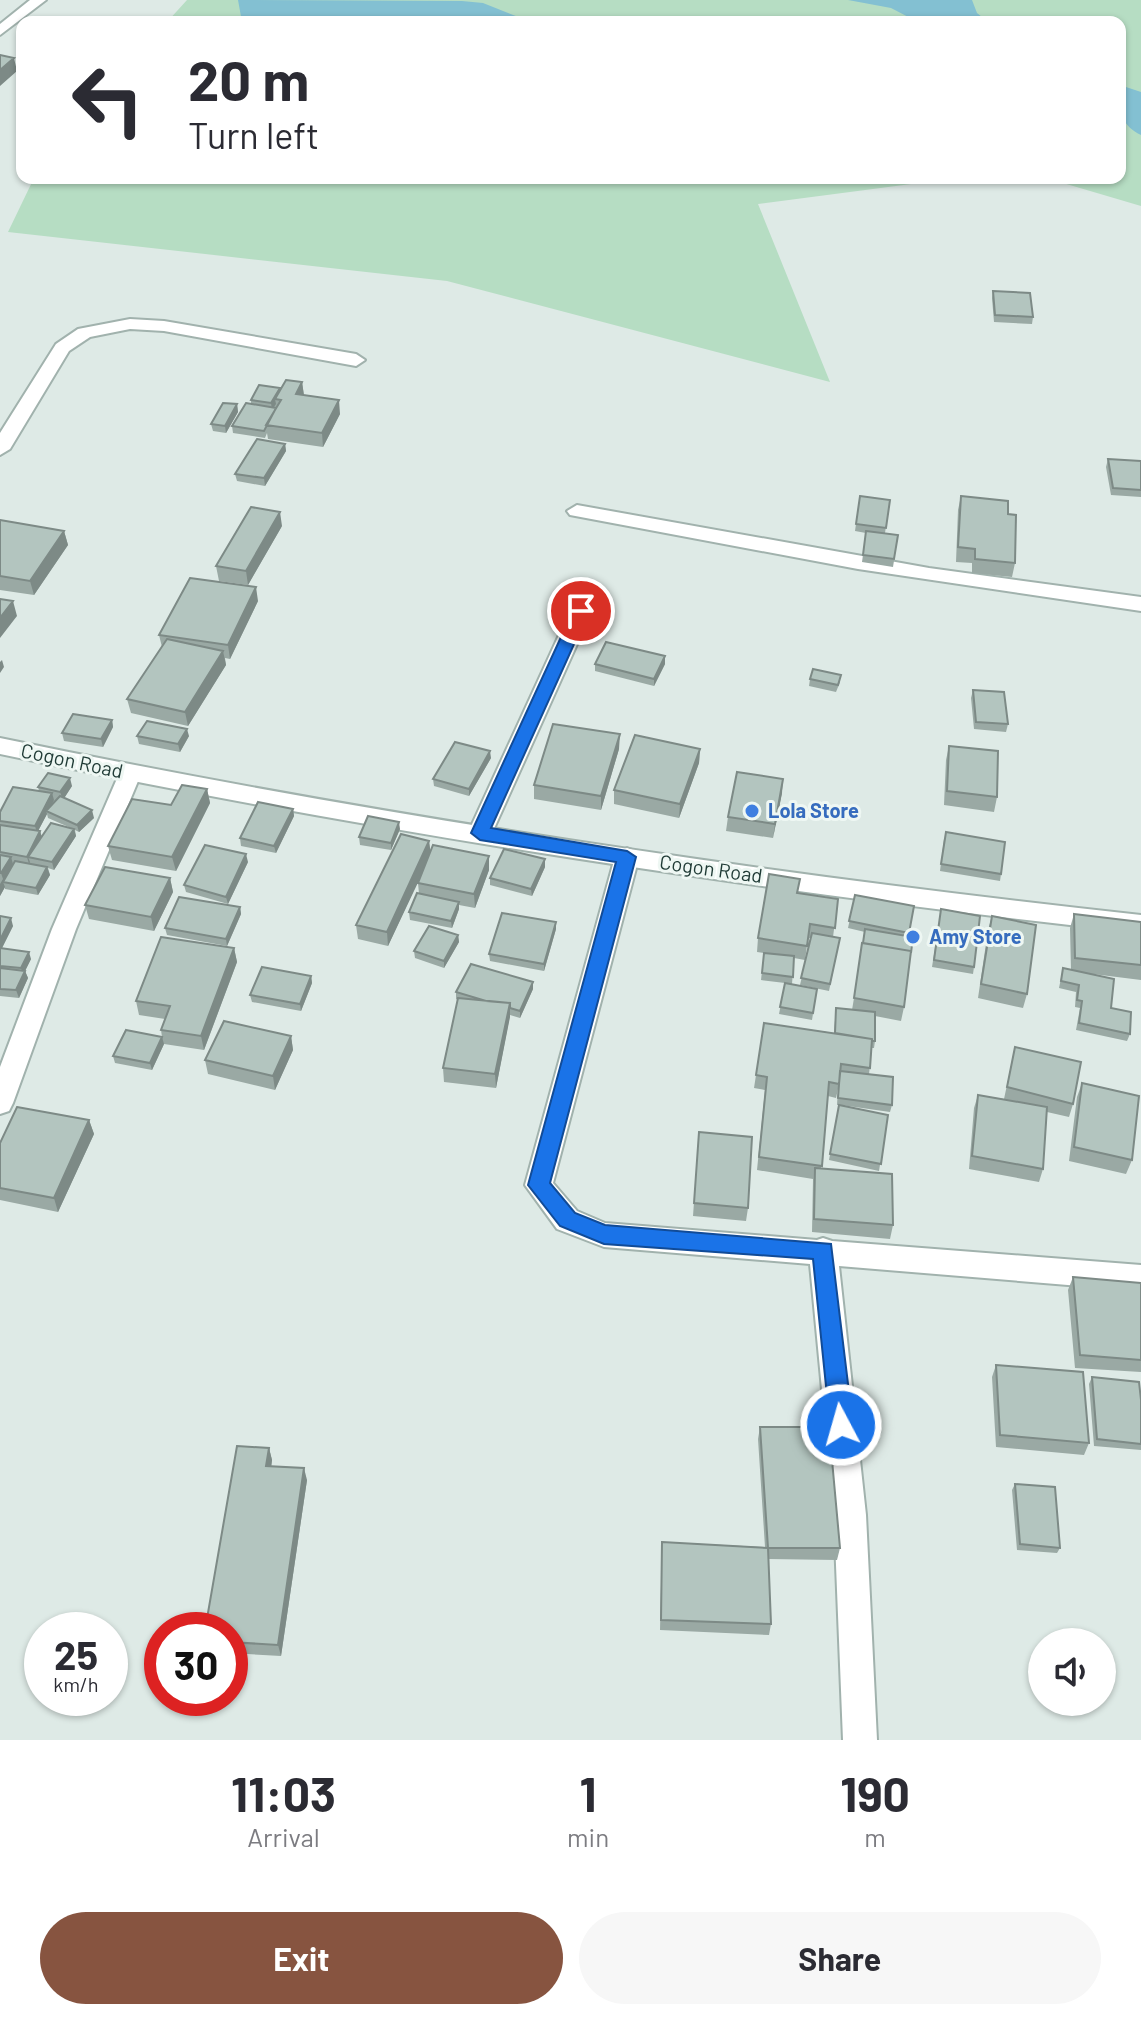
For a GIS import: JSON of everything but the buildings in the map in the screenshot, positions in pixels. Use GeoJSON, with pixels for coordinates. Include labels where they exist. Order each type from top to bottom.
{"type":"FeatureCollection","features":[{"type":"Feature","properties":{"kind":"street"},"geometry":{"type":"LineString","coordinates":[[19,16],[39,0]]}},
{"type":"Feature","properties":{"kind":"street"},"geometry":{"type":"LineString","coordinates":[[0,31],[16,18]]}},
{"type":"Feature","properties":{"kind":"street"},"geometry":{"type":"LineString","coordinates":[[0,449],[62,348],[84,333],[130,324],[164,326],[356,360]]}},
{"type":"Feature","properties":{"kind":"street"},"geometry":{"type":"LineString","coordinates":[[577,511],[963,582],[1141,604]]}},
{"type":"Feature","properties":{"kind":"street"},"geometry":{"type":"LineString","coordinates":[[480,833],[581,611]]}},
{"type":"Feature","properties":{"kind":"street","name":"Cogon Road"},"geometry":{"type":"LineString","coordinates":[[0,746],[130,774],[627,857],[940,902],[1141,924]]}},
{"type":"Feature","properties":{"kind":"street"},"geometry":{"type":"LineString","coordinates":[[0,1103],[64,929],[130,774]]}},
{"type":"Feature","properties":{"kind":"street"},"geometry":{"type":"LineString","coordinates":[[627,857],[539,1185],[567,1220],[604,1235],[823,1250],[1141,1278]]}},
{"type":"Feature","properties":{"kind":"street"},"geometry":{"type":"LineString","coordinates":[[823,1250],[850,1515],[860,1740]]}},
{"type":"Feature","properties":{"kind":"green space"},"geometry":{"type":"Polygon","coordinates":[[[187,0],[1141,0],[1141,206],[1066,184],[1126,184],[1126,16],[172,16],[187,0]]]}},
{"type":"Feature","properties":{"kind":"green space"},"geometry":{"type":"Polygon","coordinates":[[[31,184],[911,184],[758,204],[830,382],[447,281],[8,232],[31,184]]]}},
{"type":"Feature","properties":{"kind":"water"},"geometry":{"type":"Polygon","coordinates":[[[238,0],[462,1],[483,3],[516,16],[241,16],[238,0]]]}},
{"type":"Feature","properties":{"kind":"water"},"geometry":{"type":"Polygon","coordinates":[[[848,0],[972,0],[981,16],[906,16],[891,8],[848,0]]]}},
{"type":"Feature","properties":{"kind":"water"},"geometry":{"type":"Polygon","coordinates":[[[1126,87],[1141,92],[1141,135],[1128,126],[1126,87]]]}},
{"type":"Feature","properties":{"kind":"place","name":"Lola Store"},"geometry":{"type":"Point","coordinates":[752,811]}},
{"type":"Feature","properties":{"kind":"place","name":"Amy Store"},"geometry":{"type":"Point","coordinates":[913,937]}},
{"type":"Feature","properties":{"kind":"route"},"geometry":{"type":"LineString","coordinates":[[581,611],[480,833],[627,857],[539,1185],[567,1220],[604,1235],[823,1250],[841,1425]]}}]}
